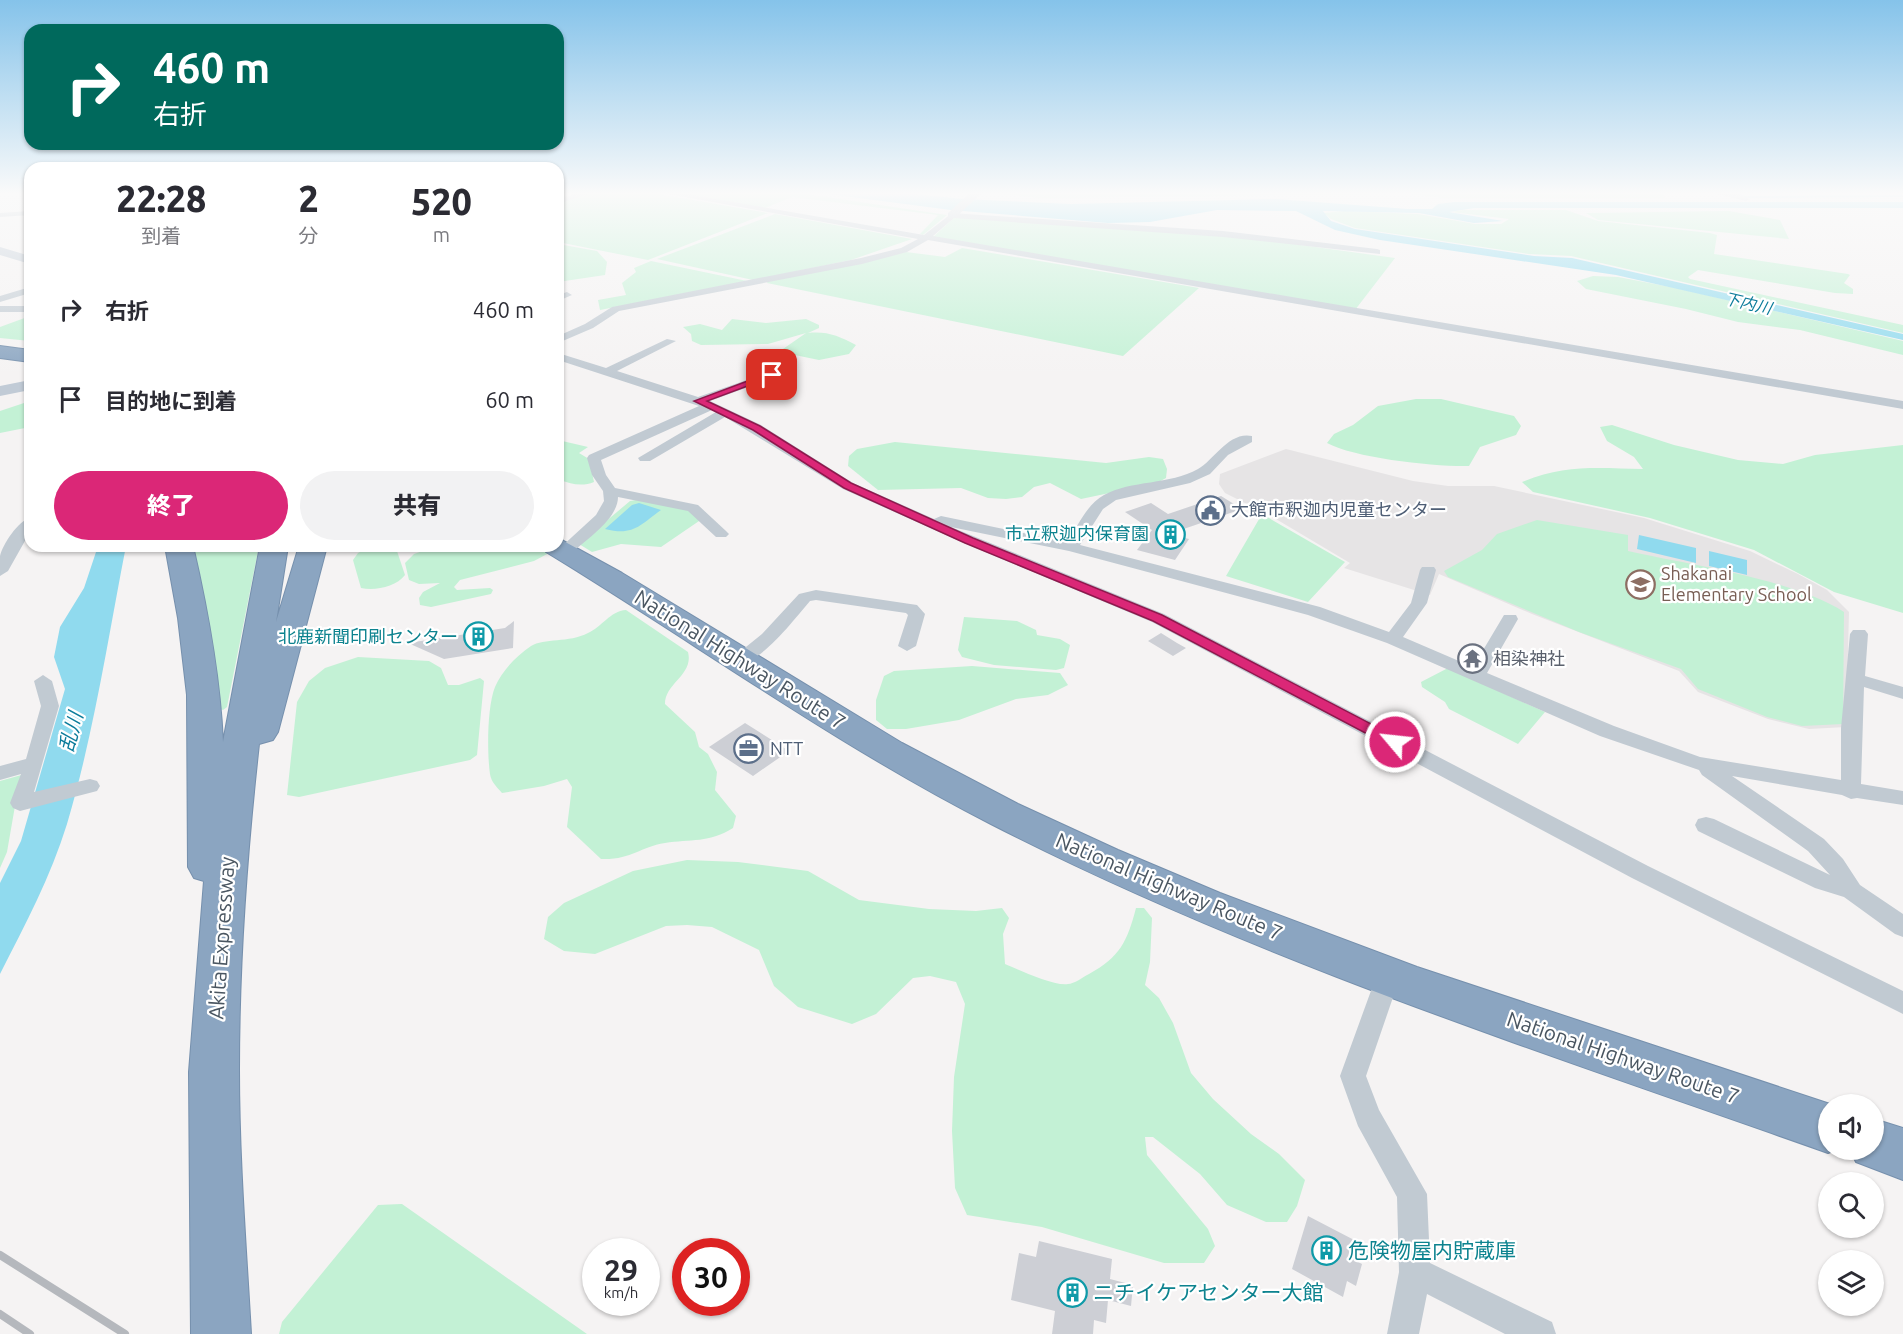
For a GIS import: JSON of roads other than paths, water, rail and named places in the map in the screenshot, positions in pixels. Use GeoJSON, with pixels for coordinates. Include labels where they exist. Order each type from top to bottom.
{"type":"FeatureCollection","features":[{"type":"Feature","properties":{"kind":"highway"},"geometry":{"type":"LineString","coordinates":[[0,352],[24,355]]}},
{"type":"Feature","properties":{"kind":"highway","name":"National Highway Route 7"},"geometry":{"type":"LineString","coordinates":[[564,551],[742,659],[902,760],[1089,855],[1218,911],[1388,977],[1818,1125]]}},
{"type":"Feature","properties":{"kind":"highway"},"geometry":{"type":"LineString","coordinates":[[180,552],[194,618],[204,694],[215,1036]]}},
{"type":"Feature","properties":{"kind":"highway","name":"Akita Expressway"},"geometry":{"type":"LineString","coordinates":[[221,1334],[215,1036],[224,900],[235,783],[248,687],[273,552]]}},
{"type":"Feature","properties":{"kind":"highway"},"geometry":{"type":"LineString","coordinates":[[215,1036],[232,957],[248,792],[279,657],[311,552]]}},
{"type":"Feature","properties":{"kind":"highway"},"geometry":{"type":"LineString","coordinates":[[1884,1147],[1903,1154]]}},
{"type":"Feature","properties":{"kind":"street"},"geometry":{"type":"LineString","coordinates":[[564,337],[589,326],[616,309],[862,261],[886,254]]}},
{"type":"Feature","properties":{"kind":"street"},"geometry":{"type":"LineString","coordinates":[[1014,254],[1903,405]]}},
{"type":"Feature","properties":{"kind":"street"},"geometry":{"type":"LineString","coordinates":[[0,299],[24,292]]}},
{"type":"Feature","properties":{"kind":"street"},"geometry":{"type":"LineString","coordinates":[[0,309],[24,309]]}},
{"type":"Feature","properties":{"kind":"street"},"geometry":{"type":"LineString","coordinates":[[607,372],[671,341]]}},
{"type":"Feature","properties":{"kind":"street"},"geometry":{"type":"LineString","coordinates":[[591,367],[632,347]]}},
{"type":"Feature","properties":{"kind":"street"},"geometry":{"type":"LineString","coordinates":[[564,358],[713,406],[756,428],[848,486],[1183,630],[1640,872],[1903,1003]]}},
{"type":"Feature","properties":{"kind":"street"},"geometry":{"type":"LineString","coordinates":[[564,546],[602,517],[611,501],[610,491],[599,476],[594,458],[713,406],[788,369]]}},
{"type":"Feature","properties":{"kind":"street"},"geometry":{"type":"LineString","coordinates":[[645,458],[713,406],[780,385]]}},
{"type":"Feature","properties":{"kind":"street"},"geometry":{"type":"LineString","coordinates":[[0,391],[24,387]]}},
{"type":"Feature","properties":{"kind":"street"},"geometry":{"type":"LineString","coordinates":[[1071,547],[1098,506],[1111,497],[1185,480],[1205,471],[1223,452],[1247,439]]}},
{"type":"Feature","properties":{"kind":"street"},"geometry":{"type":"LineString","coordinates":[[610,491],[693,508],[721,534]]}},
{"type":"Feature","properties":{"kind":"street"},"geometry":{"type":"LineString","coordinates":[[913,514],[1071,547],[1256,593],[1314,610],[1393,639],[1607,731],[1697,764],[1724,779],[1816,845],[1835,865],[1852,891]]}},
{"type":"Feature","properties":{"kind":"street"},"geometry":{"type":"LineString","coordinates":[[0,571],[16,538],[24,529]]}},
{"type":"Feature","properties":{"kind":"street"},"geometry":{"type":"LineString","coordinates":[[1393,639],[1419,603],[1428,570]]}},
{"type":"Feature","properties":{"kind":"street"},"geometry":{"type":"LineString","coordinates":[[742,659],[768,638],[805,597],[816,595],[911,609],[917,614],[907,646]]}},
{"type":"Feature","properties":{"kind":"street"},"geometry":{"type":"LineString","coordinates":[[1477,675],[1510,619]]}},
{"type":"Feature","properties":{"kind":"street"},"geometry":{"type":"LineString","coordinates":[[1851,792],[1859,634]]}},
{"type":"Feature","properties":{"kind":"street"},"geometry":{"type":"LineString","coordinates":[[1855,679],[1903,693]]}},
{"type":"Feature","properties":{"kind":"street"},"geometry":{"type":"LineString","coordinates":[[42,681],[50,706],[35,763],[20,803],[90,786]]}},
{"type":"Feature","properties":{"kind":"street"},"geometry":{"type":"LineString","coordinates":[[0,773],[35,763]]}},
{"type":"Feature","properties":{"kind":"street"},"geometry":{"type":"LineString","coordinates":[[1697,764],[1851,792],[1903,798]]}},
{"type":"Feature","properties":{"kind":"street"},"geometry":{"type":"LineString","coordinates":[[1706,825],[1823,882],[1852,891],[1903,927]]}},
{"type":"Feature","properties":{"kind":"street"},"geometry":{"type":"LineString","coordinates":[[1388,977],[1353,1076],[1368,1117],[1412,1194],[1415,1272],[1403,1334]]}},
{"type":"Feature","properties":{"kind":"street"},"geometry":{"type":"LineString","coordinates":[[1415,1272],[1540,1334]]}},
{"type":"Feature","properties":{"kind":"water","name":"下内川"},"geometry":{"type":"Polygon","coordinates":[[[1476,254],[1522,254],[1572,258],[1903,334],[1903,340],[1616,275],[1476,254]]]}},
{"type":"Feature","properties":{"kind":"water"},"geometry":{"type":"Polygon","coordinates":[[[639,503],[661,510],[635,528],[622,531],[605,529],[632,505],[639,503]]]}},
{"type":"Feature","properties":{"kind":"water"},"geometry":{"type":"Polygon","coordinates":[[[1639,535],[1696,548],[1696,563],[1637,549],[1639,535]]]}},
{"type":"Feature","properties":{"kind":"water"},"geometry":{"type":"Polygon","coordinates":[[[1709,551],[1747,560],[1747,575],[1709,566],[1709,551]]]}},
{"type":"Feature","properties":{"kind":"water","name":"乱川"},"geometry":{"type":"Polygon","coordinates":[[[96,552],[125,552],[100,685],[77,790],[67,824],[37,900],[0,974],[0,883],[21,841],[65,689],[54,657],[60,627],[84,588],[96,552]]]}},
{"type":"Feature","properties":{"kind":"railway"},"geometry":{"type":"LineString","coordinates":[[0,1255],[125,1334]]}},
{"type":"Feature","properties":{"kind":"railway"},"geometry":{"type":"LineString","coordinates":[[0,1314],[30,1334]]}},
{"type":"Feature","properties":{"kind":"place","name":"大館市釈迦内児童センター"},"geometry":{"type":"Point","coordinates":[1210,510]}},
{"type":"Feature","properties":{"kind":"place","name":"市立釈迦内保育園"},"geometry":{"type":"Point","coordinates":[1170,534]}},
{"type":"Feature","properties":{"kind":"place","name":"Shakanai Elementary School"},"geometry":{"type":"Point","coordinates":[1640,584]}},
{"type":"Feature","properties":{"kind":"place","name":"北鹿新聞印刷センター"},"geometry":{"type":"Point","coordinates":[479,637]}},
{"type":"Feature","properties":{"kind":"place","name":"相染神社"},"geometry":{"type":"Point","coordinates":[1472,659]}},
{"type":"Feature","properties":{"kind":"place","name":"NTT"},"geometry":{"type":"Point","coordinates":[749,749]}},
{"type":"Feature","properties":{"kind":"place","name":"危険物屋内貯蔵庫"},"geometry":{"type":"Point","coordinates":[1327,1251]}},
{"type":"Feature","properties":{"kind":"place","name":"ニチイケアセンター大館"},"geometry":{"type":"Point","coordinates":[1072,1293]}}]}
